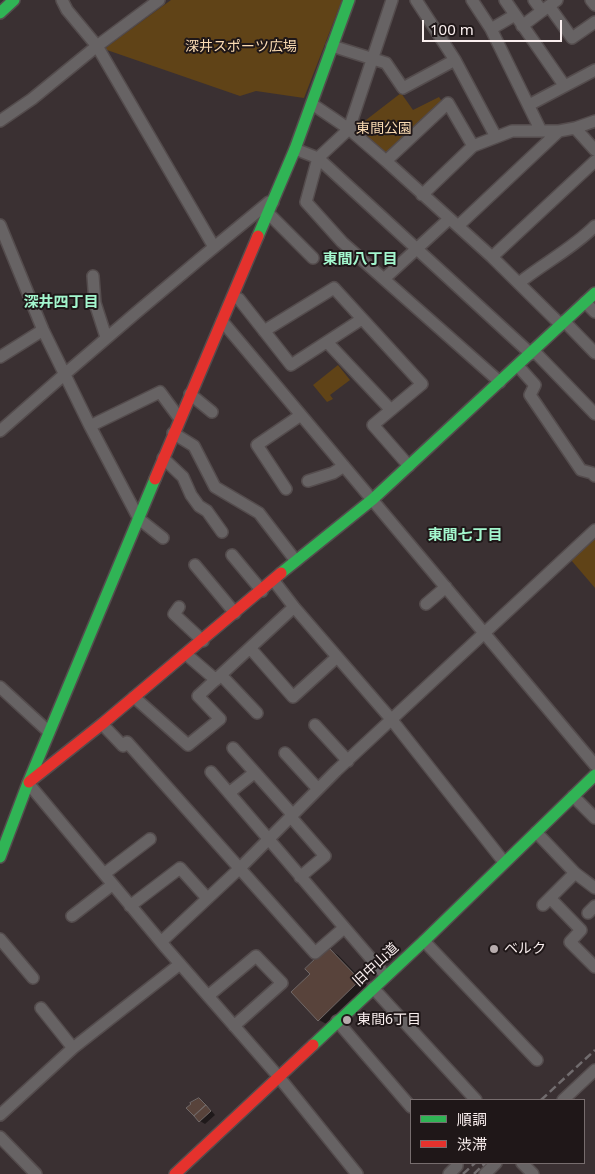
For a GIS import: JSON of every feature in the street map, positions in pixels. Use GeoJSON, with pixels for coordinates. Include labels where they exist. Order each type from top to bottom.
{"type":"FeatureCollection","features":[{"type":"Feature","properties":{"kind":"main road"},"geometry":{"type":"LineString","coordinates":[[0,13],[14,0]]}},
{"type":"Feature","properties":{"kind":"main road"},"geometry":{"type":"LineString","coordinates":[[0,857],[28,783],[139,519],[173,433],[295,149],[349,0]]}},
{"type":"Feature","properties":{"kind":"main road"},"geometry":{"type":"LineString","coordinates":[[28,783],[187,654],[274,581],[296,560],[372,499],[595,293]]}},
{"type":"Feature","properties":{"kind":"main road","name":"旧中山道"},"geometry":{"type":"LineString","coordinates":[[175,1174],[424,941],[595,775]]}},
{"type":"Feature","properties":{"kind":"street"},"geometry":{"type":"LineString","coordinates":[[62,0],[97,46],[214,247]]}},
{"type":"Feature","properties":{"kind":"street"},"geometry":{"type":"LineString","coordinates":[[0,121],[32,99],[97,46],[159,0]]}},
{"type":"Feature","properties":{"kind":"street"},"geometry":{"type":"LineString","coordinates":[[392,0],[349,129],[318,158],[306,202],[342,242],[385,278],[500,382]]}},
{"type":"Feature","properties":{"kind":"street"},"geometry":{"type":"LineString","coordinates":[[416,0],[455,60],[496,137]]}},
{"type":"Feature","properties":{"kind":"street"},"geometry":{"type":"LineString","coordinates":[[472,0],[491,29],[541,131]]}},
{"type":"Feature","properties":{"kind":"street"},"geometry":{"type":"LineString","coordinates":[[505,0],[564,85]]}},
{"type":"Feature","properties":{"kind":"street"},"geometry":{"type":"LineString","coordinates":[[534,0],[549,6],[572,38],[595,22]]}},
{"type":"Feature","properties":{"kind":"street"},"geometry":{"type":"LineString","coordinates":[[592,0],[595,5]]}},
{"type":"Feature","properties":{"kind":"street"},"geometry":{"type":"LineString","coordinates":[[522,26],[549,6]]}},
{"type":"Feature","properties":{"kind":"street"},"geometry":{"type":"LineString","coordinates":[[491,29],[515,15]]}},
{"type":"Feature","properties":{"kind":"street"},"geometry":{"type":"LineString","coordinates":[[332,46],[386,63],[403,88],[455,60]]}},
{"type":"Feature","properties":{"kind":"street"},"geometry":{"type":"LineString","coordinates":[[529,104],[595,70]]}},
{"type":"Feature","properties":{"kind":"street"},"geometry":{"type":"LineString","coordinates":[[386,161],[448,103],[473,146]]}},
{"type":"Feature","properties":{"kind":"street"},"geometry":{"type":"LineString","coordinates":[[312,104],[349,129],[386,161],[595,353]]}},
{"type":"Feature","properties":{"kind":"street"},"geometry":{"type":"LineString","coordinates":[[422,194],[473,146],[512,131],[559,131],[595,121]]}},
{"type":"Feature","properties":{"kind":"street"},"geometry":{"type":"LineString","coordinates":[[575,128],[595,150]]}},
{"type":"Feature","properties":{"kind":"street"},"geometry":{"type":"LineString","coordinates":[[385,278],[418,249],[454,222],[559,131]]}},
{"type":"Feature","properties":{"kind":"street"},"geometry":{"type":"LineString","coordinates":[[295,149],[318,158],[532,352],[595,414]]}},
{"type":"Feature","properties":{"kind":"street"},"geometry":{"type":"LineString","coordinates":[[492,257],[595,160]]}},
{"type":"Feature","properties":{"kind":"street"},"geometry":{"type":"LineString","coordinates":[[0,431],[106,337],[269,202],[270,208],[313,258]]}},
{"type":"Feature","properties":{"kind":"street"},"geometry":{"type":"LineString","coordinates":[[0,224],[43,330],[90,426],[139,519],[164,538]]}},
{"type":"Feature","properties":{"kind":"street"},"geometry":{"type":"LineString","coordinates":[[519,283],[539,267],[579,242],[595,226]]}},
{"type":"Feature","properties":{"kind":"street"},"geometry":{"type":"LineString","coordinates":[[92,276],[95,302],[106,337]]}},
{"type":"Feature","properties":{"kind":"street"},"geometry":{"type":"LineString","coordinates":[[264,331],[334,288],[422,384],[373,425],[409,466]]}},
{"type":"Feature","properties":{"kind":"street"},"geometry":{"type":"LineString","coordinates":[[233,297],[239,300],[290,365],[362,319]]}},
{"type":"Feature","properties":{"kind":"street"},"geometry":{"type":"LineString","coordinates":[[585,302],[595,312]]}},
{"type":"Feature","properties":{"kind":"street"},"geometry":{"type":"LineString","coordinates":[[222,321],[595,765]]}},
{"type":"Feature","properties":{"kind":"street"},"geometry":{"type":"LineString","coordinates":[[0,357],[43,330]]}},
{"type":"Feature","properties":{"kind":"street"},"geometry":{"type":"LineString","coordinates":[[327,342],[391,410]]}},
{"type":"Feature","properties":{"kind":"street"},"geometry":{"type":"LineString","coordinates":[[518,366],[535,385],[530,395],[581,470],[592,473],[595,476]]}},
{"type":"Feature","properties":{"kind":"street"},"geometry":{"type":"LineString","coordinates":[[90,426],[160,392],[180,418]]}},
{"type":"Feature","properties":{"kind":"street"},"geometry":{"type":"LineString","coordinates":[[190,394],[212,412]]}},
{"type":"Feature","properties":{"kind":"street"},"geometry":{"type":"LineString","coordinates":[[286,489],[257,445],[302,415]]}},
{"type":"Feature","properties":{"kind":"street"},"geometry":{"type":"LineString","coordinates":[[173,433],[194,446],[215,487],[259,513],[296,560]]}},
{"type":"Feature","properties":{"kind":"street"},"geometry":{"type":"LineString","coordinates":[[164,458],[183,477],[191,495],[222,532]]}},
{"type":"Feature","properties":{"kind":"street"},"geometry":{"type":"LineString","coordinates":[[308,481],[333,473],[344,466]]}},
{"type":"Feature","properties":{"kind":"street"},"geometry":{"type":"LineString","coordinates":[[161,942],[240,868],[291,815],[391,719],[595,530]]}},
{"type":"Feature","properties":{"kind":"street"},"geometry":{"type":"LineString","coordinates":[[232,555],[262,591]]}},
{"type":"Feature","properties":{"kind":"street"},"geometry":{"type":"LineString","coordinates":[[195,565],[235,613]]}},
{"type":"Feature","properties":{"kind":"street"},"geometry":{"type":"LineString","coordinates":[[274,581],[337,658],[391,719],[504,862]]}},
{"type":"Feature","properties":{"kind":"street"},"geometry":{"type":"LineString","coordinates":[[426,604],[446,587]]}},
{"type":"Feature","properties":{"kind":"street"},"geometry":{"type":"LineString","coordinates":[[179,607],[174,614],[202,641]]}},
{"type":"Feature","properties":{"kind":"street"},"geometry":{"type":"LineString","coordinates":[[134,697],[188,745],[220,719],[198,696],[294,607]]}},
{"type":"Feature","properties":{"kind":"street"},"geometry":{"type":"LineString","coordinates":[[250,648],[293,697],[337,658]]}},
{"type":"Feature","properties":{"kind":"street"},"geometry":{"type":"LineString","coordinates":[[187,654],[218,677],[258,714]]}},
{"type":"Feature","properties":{"kind":"street"},"geometry":{"type":"LineString","coordinates":[[0,687],[49,732]]}},
{"type":"Feature","properties":{"kind":"street"},"geometry":{"type":"LineString","coordinates":[[102,724],[123,746],[128,742],[315,952],[344,928]]}},
{"type":"Feature","properties":{"kind":"street"},"geometry":{"type":"LineString","coordinates":[[315,725],[348,761]]}},
{"type":"Feature","properties":{"kind":"street"},"geometry":{"type":"LineString","coordinates":[[233,748],[325,856],[300,877]]}},
{"type":"Feature","properties":{"kind":"street"},"geometry":{"type":"LineString","coordinates":[[285,753],[318,789]]}},
{"type":"Feature","properties":{"kind":"street"},"geometry":{"type":"LineString","coordinates":[[211,772],[386,976]]}},
{"type":"Feature","properties":{"kind":"street"},"geometry":{"type":"LineString","coordinates":[[229,792],[254,773]]}},
{"type":"Feature","properties":{"kind":"street"},"geometry":{"type":"LineString","coordinates":[[28,783],[130,906],[278,1076],[357,1174]]}},
{"type":"Feature","properties":{"kind":"street"},"geometry":{"type":"LineString","coordinates":[[573,796],[595,818]]}},
{"type":"Feature","properties":{"kind":"street"},"geometry":{"type":"LineString","coordinates":[[536,832],[575,874],[595,888]]}},
{"type":"Feature","properties":{"kind":"street"},"geometry":{"type":"LineString","coordinates":[[104,874],[150,839]]}},
{"type":"Feature","properties":{"kind":"street"},"geometry":{"type":"LineString","coordinates":[[130,906],[180,868],[206,898]]}},
{"type":"Feature","properties":{"kind":"street"},"geometry":{"type":"LineString","coordinates":[[575,874],[547,901],[581,930],[570,942],[595,967]]}},
{"type":"Feature","properties":{"kind":"street"},"geometry":{"type":"LineString","coordinates":[[72,916],[112,884]]}},
{"type":"Feature","properties":{"kind":"street"},"geometry":{"type":"LineString","coordinates":[[0,939],[33,978]]}},
{"type":"Feature","properties":{"kind":"street"},"geometry":{"type":"LineString","coordinates":[[424,941],[537,1060]]}},
{"type":"Feature","properties":{"kind":"street"},"geometry":{"type":"LineString","coordinates":[[208,996],[256,956],[282,983],[234,1026]]}},
{"type":"Feature","properties":{"kind":"street"},"geometry":{"type":"LineString","coordinates":[[0,1115],[73,1048],[180,964]]}},
{"type":"Feature","properties":{"kind":"street"},"geometry":{"type":"LineString","coordinates":[[373,988],[475,1099]]}},
{"type":"Feature","properties":{"kind":"street"},"geometry":{"type":"LineString","coordinates":[[41,1008],[73,1048]]}},
{"type":"Feature","properties":{"kind":"street"},"geometry":{"type":"LineString","coordinates":[[337,1021],[410,1106]]}},
{"type":"Feature","properties":{"kind":"street"},"geometry":{"type":"LineString","coordinates":[[564,1099],[595,1070]]}},
{"type":"Feature","properties":{"kind":"street"},"geometry":{"type":"LineString","coordinates":[[0,1137],[36,1174]]}},
{"type":"Feature","properties":{"kind":"street"},"geometry":{"type":"LineString","coordinates":[[449,1174],[457,1164]]}},
{"type":"Feature","properties":{"kind":"street"},"geometry":{"type":"LineString","coordinates":[[485,1174],[495,1164]]}},
{"type":"Feature","properties":{"kind":"street"},"geometry":{"type":"LineString","coordinates":[[523,1164],[533,1174]]}},
{"type":"Feature","properties":{"kind":"green space","name":"深井スポーツ広場"},"geometry":{"type":"Polygon","coordinates":[[[171,0],[342,0],[304,98],[256,91],[240,96],[104,49],[171,0]]]}},
{"type":"Feature","properties":{"kind":"green space","name":"東間公園"},"geometry":{"type":"Polygon","coordinates":[[[401,93],[413,110],[439,97],[443,103],[384,157],[353,130],[401,93]]]}},
{"type":"Feature","properties":{"kind":"green space"},"geometry":{"type":"Polygon","coordinates":[[[338,365],[350,380],[330,395],[333,399],[327,402],[313,385],[338,365]]]}},
{"type":"Feature","properties":{"kind":"green space"},"geometry":{"type":"Polygon","coordinates":[[[595,539],[595,588],[571,560],[595,539]]]}},
{"type":"Feature","properties":{"kind":"building"},"geometry":{"type":"Polygon","coordinates":[[[328,947],[360,980],[318,1021],[291,992],[310,974],[305,969],[328,947]]]}},
{"type":"Feature","properties":{"kind":"building"},"geometry":{"type":"Polygon","coordinates":[[[199,1098],[206,1105],[194,1116],[186,1108],[190,1103],[199,1098]]]}},
{"type":"Feature","properties":{"kind":"building"},"geometry":{"type":"Polygon","coordinates":[[[206,1105],[211,1111],[199,1122],[194,1116],[206,1105]]]}},
{"type":"Feature","properties":{"kind":"railway"},"geometry":{"type":"LineString","coordinates":[[542,1099],[595,1050]]}},
{"type":"Feature","properties":{"kind":"railway"},"geometry":{"type":"LineString","coordinates":[[463,1174],[474,1164]]}},
{"type":"Feature","properties":{"kind":"railway"},"geometry":{"type":"LineString","coordinates":[[474,1174],[484,1164]]}},
{"type":"Feature","properties":{"kind":"traffic: fast"},"geometry":{"type":"LineString","coordinates":[[0,13],[14,0]]}},
{"type":"Feature","properties":{"kind":"traffic: fast"},"geometry":{"type":"LineString","coordinates":[[258,236],[295,149],[349,0]]}},
{"type":"Feature","properties":{"kind":"traffic: fast"},"geometry":{"type":"LineString","coordinates":[[281,573],[373,499],[595,293]]}},
{"type":"Feature","properties":{"kind":"traffic: fast"},"geometry":{"type":"LineString","coordinates":[[0,857],[28,783],[155,479]]}},
{"type":"Feature","properties":{"kind":"traffic: fast"},"geometry":{"type":"LineString","coordinates":[[313,1045],[424,941],[595,775]]}},
{"type":"Feature","properties":{"kind":"traffic: jam"},"geometry":{"type":"LineString","coordinates":[[155,479],[258,236]]}},
{"type":"Feature","properties":{"kind":"traffic: jam"},"geometry":{"type":"LineString","coordinates":[[29,782],[102,724],[281,573]]}},
{"type":"Feature","properties":{"kind":"traffic: jam"},"geometry":{"type":"LineString","coordinates":[[175,1174],[313,1045]]}},
{"type":"Feature","properties":{"kind":"place","name":"ベルク"},"geometry":{"type":"Point","coordinates":[494,949]}},
{"type":"Feature","properties":{"kind":"place","name":"東間6丁目"},"geometry":{"type":"Point","coordinates":[347,1020]}},
{"type":"Feature","properties":{"kind":"district","name":"東間八丁目"},"geometry":{"type":"Point","coordinates":[360,260]}},
{"type":"Feature","properties":{"kind":"district","name":"深井四丁目"},"geometry":{"type":"Point","coordinates":[61,303]}},
{"type":"Feature","properties":{"kind":"district","name":"東間七丁目"},"geometry":{"type":"Point","coordinates":[465,536]}}]}
